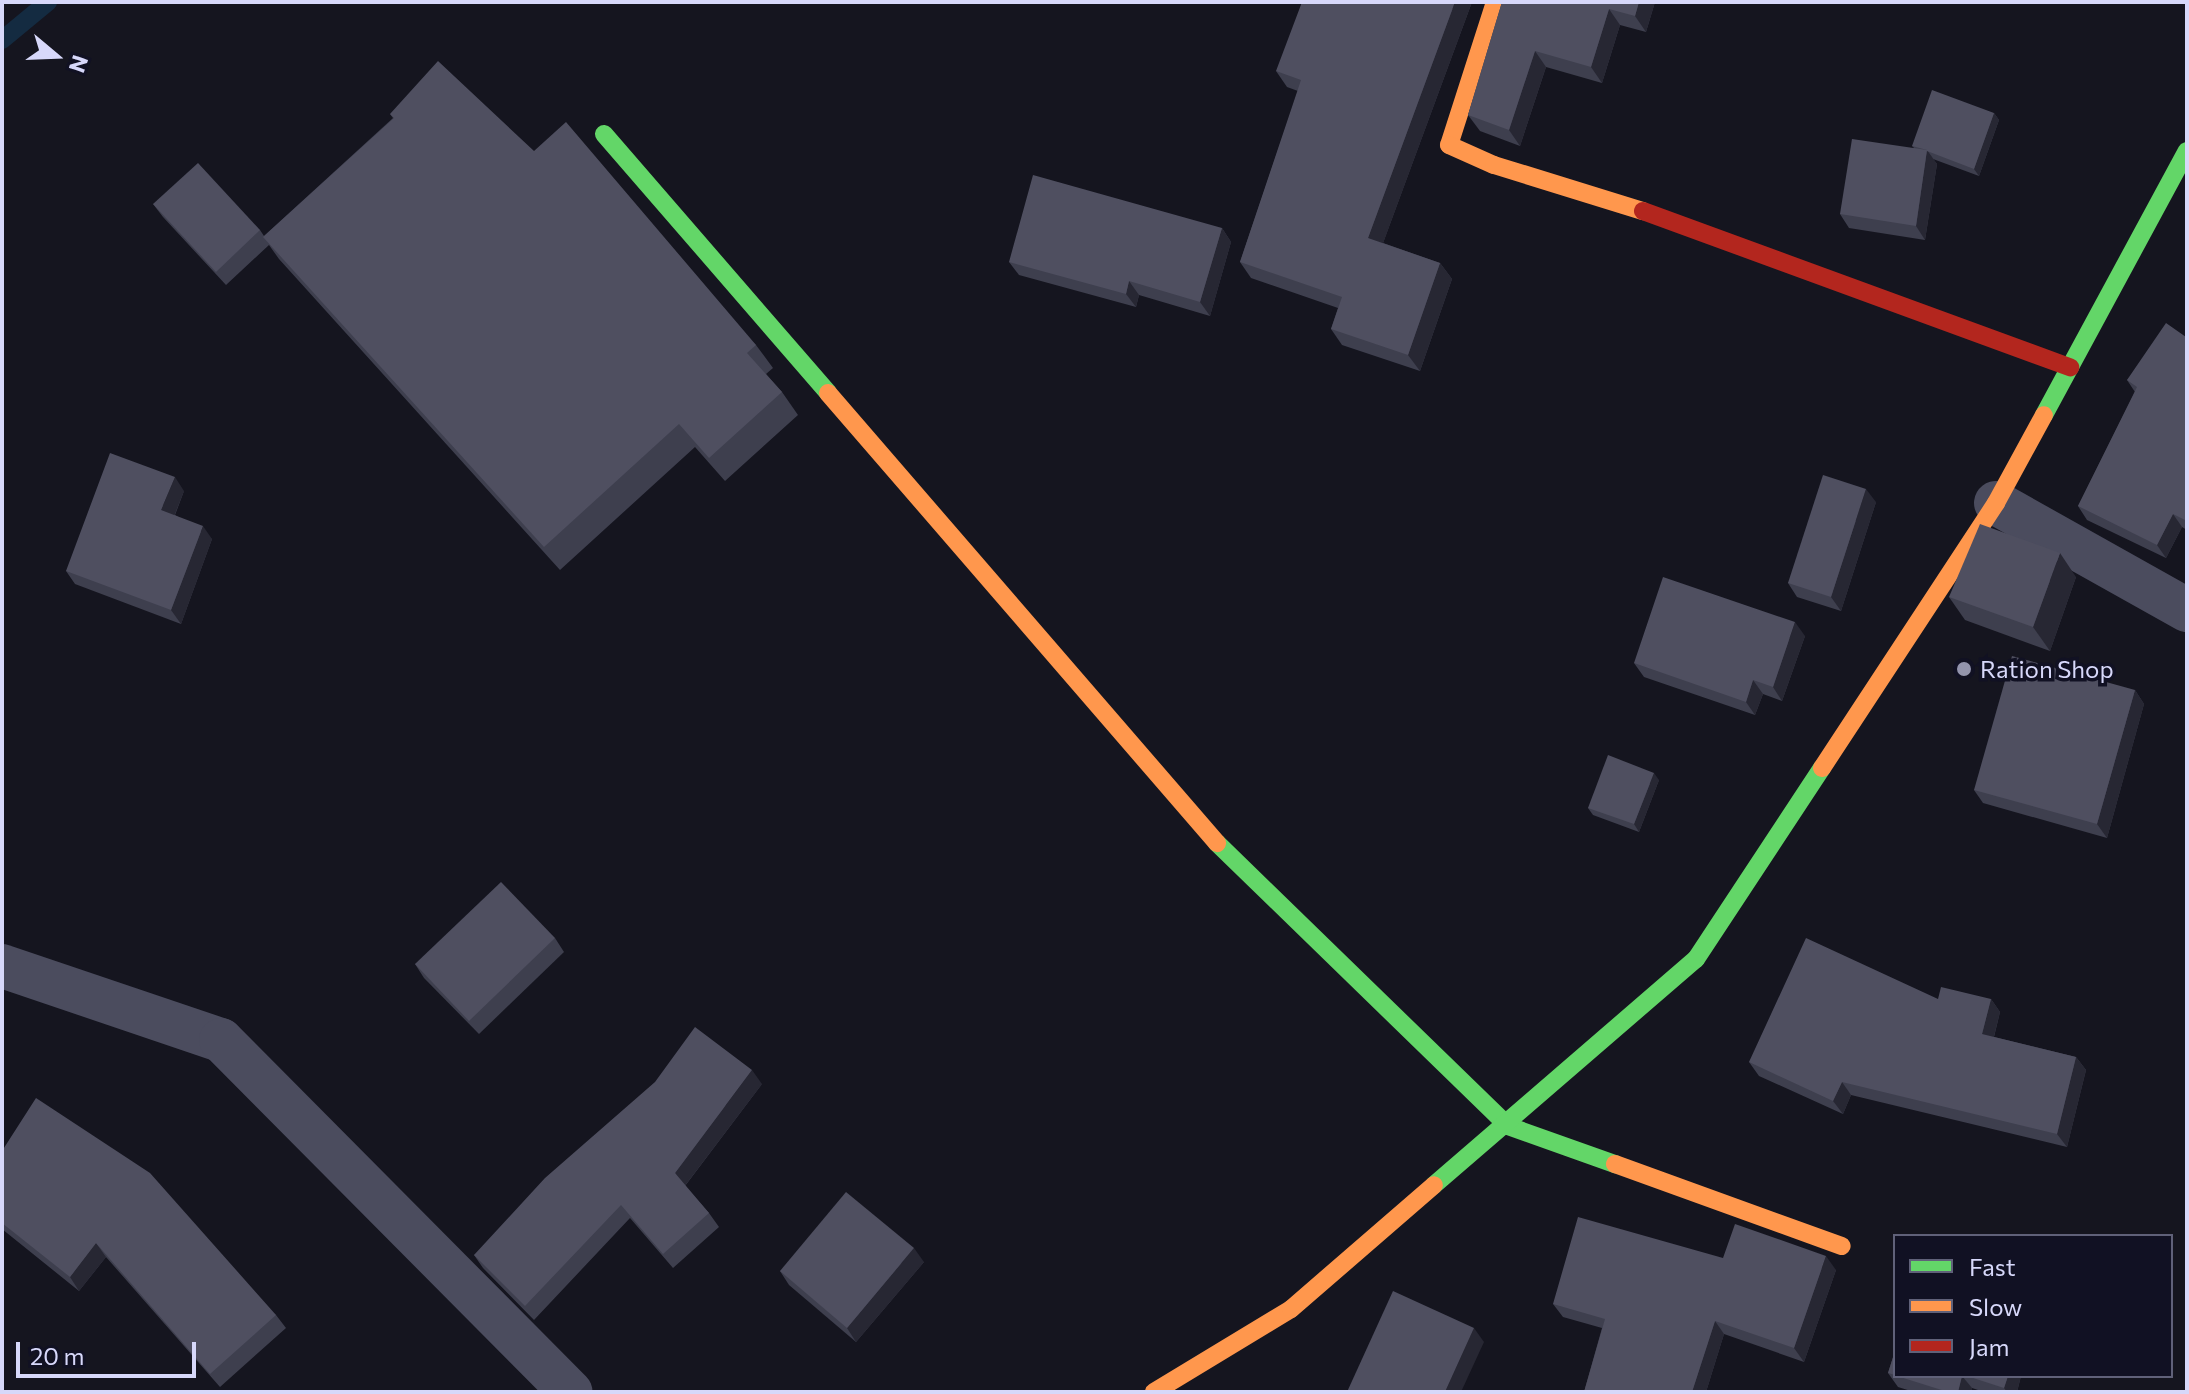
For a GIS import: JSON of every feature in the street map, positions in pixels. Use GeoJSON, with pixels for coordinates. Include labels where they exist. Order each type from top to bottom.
{"type":"FeatureCollection","features":[{"type":"Feature","properties":{"kind":"street"},"geometry":{"type":"LineString","coordinates":[[1495,2],[1449,145],[1494,165],[1594,192],[2070,367]]}},
{"type":"Feature","properties":{"kind":"street"},"geometry":{"type":"LineString","coordinates":[[604,134],[1210,836],[1508,1126],[1842,1246]]}},
{"type":"Feature","properties":{"kind":"street"},"geometry":{"type":"LineString","coordinates":[[1154,1392],[1291,1309],[1508,1126],[1696,959],[1996,503],[2187,151]]}},
{"type":"Feature","properties":{"kind":"street"},"geometry":{"type":"LineString","coordinates":[[1996,503],[2187,610]]}},
{"type":"Feature","properties":{"kind":"street"},"geometry":{"type":"LineString","coordinates":[[2,966],[221,1040],[571,1392]]}},
{"type":"Feature","properties":{"kind":"building"},"geometry":{"type":"Polygon","coordinates":[[[1302,2],[1455,2],[1368,238],[1440,263],[1408,355],[1331,329],[1342,297],[1240,262],[1301,80],[1276,71],[1302,2]]]}},
{"type":"Feature","properties":{"kind":"building"},"geometry":{"type":"Polygon","coordinates":[[[1502,2],[1639,2],[1635,16],[1609,9],[1591,67],[1535,51],[1509,130],[1468,115],[1502,2]]]}},
{"type":"Feature","properties":{"kind":"building"},"geometry":{"type":"Polygon","coordinates":[[[438,61],[534,151],[566,122],[756,345],[747,353],[782,392],[709,458],[679,424],[544,547],[263,237],[394,118],[390,114],[438,61]]]}},
{"type":"Feature","properties":{"kind":"building"},"geometry":{"type":"Polygon","coordinates":[[[1932,90],[1994,113],[1974,169],[1912,146],[1932,90]]]}},
{"type":"Feature","properties":{"kind":"building"},"geometry":{"type":"Polygon","coordinates":[[[1852,139],[1927,150],[1916,226],[1840,214],[1852,139]]]}},
{"type":"Feature","properties":{"kind":"building"},"geometry":{"type":"Polygon","coordinates":[[[198,163],[260,230],[216,272],[153,204],[198,163]]]}},
{"type":"Feature","properties":{"kind":"building"},"geometry":{"type":"Polygon","coordinates":[[[1033,175],[1222,228],[1200,302],[1129,281],[1126,294],[1009,262],[1033,175]]]}},
{"type":"Feature","properties":{"kind":"building"},"geometry":{"type":"Polygon","coordinates":[[[2166,323],[2187,335],[2187,521],[2173,514],[2157,545],[2078,506],[2137,387],[2127,380],[2166,323]]]}},
{"type":"Feature","properties":{"kind":"building"},"geometry":{"type":"Polygon","coordinates":[[[110,453],[175,477],[161,510],[203,526],[171,610],[66,571],[110,453]]]}},
{"type":"Feature","properties":{"kind":"building"},"geometry":{"type":"Polygon","coordinates":[[[1823,475],[1866,489],[1831,597],[1788,583],[1823,475]]]}},
{"type":"Feature","properties":{"kind":"building"},"geometry":{"type":"Polygon","coordinates":[[[1980,524],[2060,553],[2033,627],[1949,597],[1980,524]]]}},
{"type":"Feature","properties":{"kind":"building"},"geometry":{"type":"Polygon","coordinates":[[[1663,577],[1795,622],[1773,687],[1753,680],[1746,702],[1634,663],[1663,577]]]}},
{"type":"Feature","properties":{"kind":"building"},"geometry":{"type":"Polygon","coordinates":[[[2012,656],[2135,690],[2097,824],[1974,790],[2012,656]]]}},
{"type":"Feature","properties":{"kind":"building"},"geometry":{"type":"Polygon","coordinates":[[[1608,755],[1654,773],[1634,824],[1588,808],[1608,755]]]}},
{"type":"Feature","properties":{"kind":"building"},"geometry":{"type":"Polygon","coordinates":[[[501,882],[555,938],[469,1021],[415,964],[501,882]]]}},
{"type":"Feature","properties":{"kind":"building"},"geometry":{"type":"Polygon","coordinates":[[[1806,938],[1938,999],[1941,987],[1991,999],[1982,1034],[2076,1057],[2057,1134],[1842,1082],[1833,1101],[1749,1062],[1806,938]]]}},
{"type":"Feature","properties":{"kind":"building"},"geometry":{"type":"Polygon","coordinates":[[[695,1027],[752,1070],[675,1173],[709,1213],[663,1254],[621,1205],[525,1306],[474,1255],[545,1178],[655,1082],[695,1027]]]}},
{"type":"Feature","properties":{"kind":"building"},"geometry":{"type":"Polygon","coordinates":[[[36,1098],[150,1173],[276,1315],[210,1374],[96,1243],[70,1277],[2,1223],[2,1151],[36,1098]]]}},
{"type":"Feature","properties":{"kind":"building"},"geometry":{"type":"Polygon","coordinates":[[[846,1192],[914,1248],[847,1328],[780,1271],[846,1192]]]}},
{"type":"Feature","properties":{"kind":"building"},"geometry":{"type":"Polygon","coordinates":[[[1578,1217],[1723,1258],[1735,1224],[1826,1256],[1794,1348],[1715,1321],[1692,1392],[1584,1392],[1605,1319],[1553,1304],[1578,1217]]]}},
{"type":"Feature","properties":{"kind":"building"},"geometry":{"type":"Polygon","coordinates":[[[1393,1291],[1474,1328],[1445,1392],[1347,1392],[1393,1291]]]}},
{"type":"Feature","properties":{"kind":"building"},"geometry":{"type":"Polygon","coordinates":[[[1893,1357],[1893,1374],[1888,1373],[1893,1357]]]}},
{"type":"Feature","properties":{"kind":"building"},"geometry":{"type":"Polygon","coordinates":[[[1903,1378],[1962,1378],[1958,1392],[1948,1392],[1903,1378]]]}},
{"type":"Feature","properties":{"kind":"building"},"geometry":{"type":"Polygon","coordinates":[[[1973,1378],[2007,1378],[2004,1388],[1973,1378]]]}},
{"type":"Feature","properties":{"kind":"waterway"},"geometry":{"type":"LineString","coordinates":[[2,40],[48,2]]}},
{"type":"Feature","properties":{"kind":"traffic: fast"},"geometry":{"type":"LineString","coordinates":[[604,134],[828,393]]}},
{"type":"Feature","properties":{"kind":"traffic: fast"},"geometry":{"type":"LineString","coordinates":[[2044,415],[2187,151]]}},
{"type":"Feature","properties":{"kind":"traffic: fast"},"geometry":{"type":"LineString","coordinates":[[1434,1185],[1696,959],[1822,768]]}},
{"type":"Feature","properties":{"kind":"traffic: fast"},"geometry":{"type":"LineString","coordinates":[[1217,843],[1508,1126],[1615,1164]]}},
{"type":"Feature","properties":{"kind":"traffic: slow"},"geometry":{"type":"LineString","coordinates":[[1495,2],[1449,145],[1494,165],[1643,211]]}},
{"type":"Feature","properties":{"kind":"traffic: slow"},"geometry":{"type":"LineString","coordinates":[[828,393],[1217,843]]}},
{"type":"Feature","properties":{"kind":"traffic: slow"},"geometry":{"type":"LineString","coordinates":[[1822,768],[1996,503],[2044,415]]}},
{"type":"Feature","properties":{"kind":"traffic: slow"},"geometry":{"type":"LineString","coordinates":[[1615,1164],[1842,1246]]}},
{"type":"Feature","properties":{"kind":"traffic: slow"},"geometry":{"type":"LineString","coordinates":[[1154,1392],[1291,1309],[1434,1185]]}},
{"type":"Feature","properties":{"kind":"traffic: jam"},"geometry":{"type":"LineString","coordinates":[[1643,211],[2070,367]]}},
{"type":"Feature","properties":{"kind":"place","name":"Ration Shop"},"geometry":{"type":"Point","coordinates":[1964,669]}}]}
